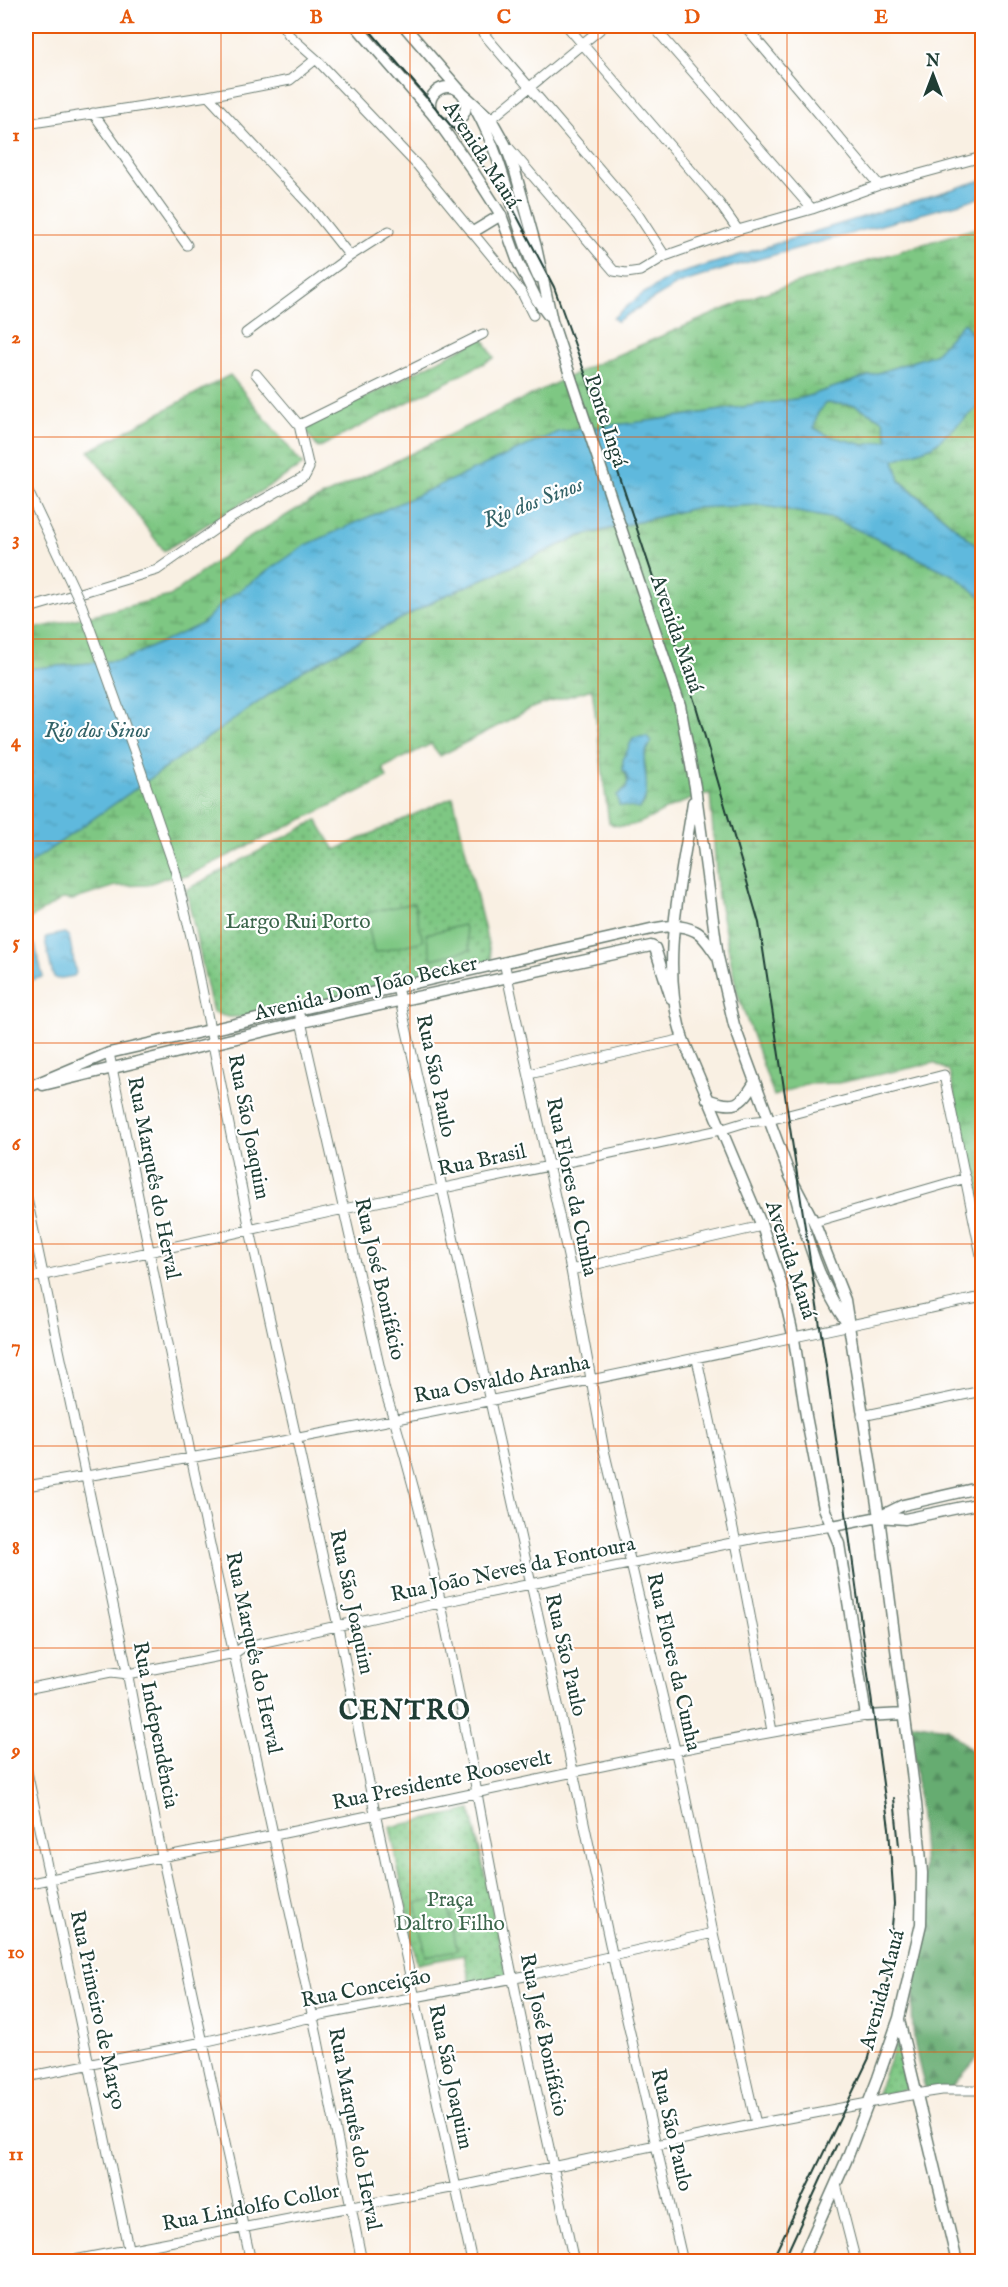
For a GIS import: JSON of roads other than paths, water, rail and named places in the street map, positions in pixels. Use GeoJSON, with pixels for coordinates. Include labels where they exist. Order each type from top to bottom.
{"type":"FeatureCollection","features":[{"type":"Feature","properties":{"kind":"main road","name":"Avenida Mauá"},"geometry":{"type":"LineString","coordinates":[[356,26],[434,116],[471,168],[501,215],[518,262],[537,300],[552,321]]}},
{"type":"Feature","properties":{"kind":"main road","name":"Avenida Mauá"},"geometry":{"type":"LineString","coordinates":[[404,26],[476,110],[487,130],[501,165],[526,252],[547,297]]}},
{"type":"Feature","properties":{"kind":"main road"},"geometry":{"type":"LineString","coordinates":[[451,87],[461,92],[466,103],[463,116],[458,120],[446,122],[434,116],[430,106],[436,91],[451,87]]}},
{"type":"Feature","properties":{"kind":"main road","name":"Avenida Mauá"},"geometry":{"type":"LineString","coordinates":[[461,92],[491,119],[505,144],[536,247],[552,321],[565,357]]}},
{"type":"Feature","properties":{"kind":"main road"},"geometry":{"type":"LineString","coordinates":[[473,231],[501,215]]}},
{"type":"Feature","properties":{"kind":"main road","name":"Ponte Ingá"},"geometry":{"type":"LineString","coordinates":[[565,357],[609,497]]}},
{"type":"Feature","properties":{"kind":"main road","name":"Avenida Mauá"},"geometry":{"type":"LineString","coordinates":[[609,497],[680,705],[695,787],[718,957],[734,1026],[790,1176],[803,1226],[834,1305],[849,1326]]}},
{"type":"Feature","properties":{"kind":"main road","name":"Avenida Mauá"},"geometry":{"type":"LineString","coordinates":[[695,787],[673,925],[674,1007],[683,1040],[762,1226],[782,1286],[794,1339],[824,1508],[839,1544],[866,1716]]}},
{"type":"Feature","properties":{"kind":"main road"},"geometry":{"type":"LineString","coordinates":[[673,925],[695,931],[703,937],[718,957]]}},
{"type":"Feature","properties":{"kind":"main road","name":"Avenida Dom João Becker"},"geometry":{"type":"LineString","coordinates":[[26,1089],[109,1053],[673,925]]}},
{"type":"Feature","properties":{"kind":"main road","name":"Avenida Dom João Becker"},"geometry":{"type":"LineString","coordinates":[[26,1089],[302,1022],[653,946],[674,1007]]}},
{"type":"Feature","properties":{"kind":"main road"},"geometry":{"type":"LineString","coordinates":[[707,1099],[724,1106],[737,1103],[746,1097],[755,1082]]}},
{"type":"Feature","properties":{"kind":"main road","name":"Avenida Mauá"},"geometry":{"type":"LineString","coordinates":[[790,1176],[814,1222],[845,1300],[879,1517],[916,1803],[922,1873],[921,1924],[899,2018],[836,2184],[801,2262]]}},
{"type":"Feature","properties":{"kind":"main road"},"geometry":{"type":"LineString","coordinates":[[879,1517],[903,1505],[982,1487]]}},
{"type":"Feature","properties":{"kind":"main road"},"geometry":{"type":"LineString","coordinates":[[833,1526],[879,1517],[905,1519],[982,1503]]}},
{"type":"Feature","properties":{"kind":"main road"},"geometry":{"type":"LineString","coordinates":[[866,1716],[904,1714]]}},
{"type":"Feature","properties":{"kind":"main road"},"geometry":{"type":"LineString","coordinates":[[899,2018],[957,2262]]}},
{"type":"Feature","properties":{"kind":"street"},"geometry":{"type":"LineString","coordinates":[[283,26],[418,166],[522,293],[533,315]]}},
{"type":"Feature","properties":{"kind":"street"},"geometry":{"type":"LineString","coordinates":[[477,26],[637,213],[665,256]]}},
{"type":"Feature","properties":{"kind":"street"},"geometry":{"type":"LineString","coordinates":[[567,26],[719,203],[738,230]]}},
{"type":"Feature","properties":{"kind":"street"},"geometry":{"type":"LineString","coordinates":[[491,119],[604,26]]}},
{"type":"Feature","properties":{"kind":"street"},"geometry":{"type":"LineString","coordinates":[[653,26],[812,209]]}},
{"type":"Feature","properties":{"kind":"street"},"geometry":{"type":"LineString","coordinates":[[745,26],[879,185]]}},
{"type":"Feature","properties":{"kind":"street"},"geometry":{"type":"LineString","coordinates":[[26,124],[208,96],[290,80],[316,59]]}},
{"type":"Feature","properties":{"kind":"street"},"geometry":{"type":"LineString","coordinates":[[208,96],[311,207],[350,256]]}},
{"type":"Feature","properties":{"kind":"street"},"geometry":{"type":"LineString","coordinates":[[93,113],[187,244]]}},
{"type":"Feature","properties":{"kind":"street"},"geometry":{"type":"LineString","coordinates":[[505,144],[614,271],[626,273],[640,271],[665,256],[738,230],[812,209],[879,185],[982,157]]}},
{"type":"Feature","properties":{"kind":"street"},"geometry":{"type":"LineString","coordinates":[[246,333],[350,256],[389,231]]}},
{"type":"Feature","properties":{"kind":"street"},"geometry":{"type":"LineString","coordinates":[[299,425],[483,334]]}},
{"type":"Feature","properties":{"kind":"street"},"geometry":{"type":"LineString","coordinates":[[26,609],[157,570],[231,518],[305,476],[309,468],[299,425],[256,374]]}},
{"type":"Feature","properties":{"kind":"street","name":"Rua São Joaquim"},"geometry":{"type":"LineString","coordinates":[[26,487],[82,606],[161,827],[175,870],[195,949],[250,1230],[298,1438],[414,1998],[472,2262]]}},
{"type":"Feature","properties":{"kind":"street","name":"Rua Flores da Cunha"},"geometry":{"type":"LineString","coordinates":[[504,962],[571,1270],[604,1450],[675,1750],[756,2124]]}},
{"type":"Feature","properties":{"kind":"street","name":"Rua São Paulo"},"geometry":{"type":"LineString","coordinates":[[397,987],[491,1400],[612,1956],[683,2262]]}},
{"type":"Feature","properties":{"kind":"street","name":"Rua José Bonifácio"},"geometry":{"type":"LineString","coordinates":[[298,1009],[385,1391],[400,1436],[440,1603],[511,1978],[574,2262]]}},
{"type":"Feature","properties":{"kind":"street"},"geometry":{"type":"LineString","coordinates":[[529,1074],[683,1040]]}},
{"type":"Feature","properties":{"kind":"street","name":"Rua Marquês do Herval"},"geometry":{"type":"LineString","coordinates":[[109,1053],[191,1457],[313,2017],[362,2262]]}},
{"type":"Feature","properties":{"kind":"street","name":"Rua Brasil"},"geometry":{"type":"LineString","coordinates":[[26,1279],[441,1188],[720,1130],[746,1122],[769,1120],[944,1075],[966,1178]]}},
{"type":"Feature","properties":{"kind":"street"},"geometry":{"type":"LineString","coordinates":[[814,1222],[966,1178],[982,1260]]}},
{"type":"Feature","properties":{"kind":"street","name":"Rua Independência"},"geometry":{"type":"LineString","coordinates":[[26,1194],[128,1674],[163,1856],[251,2262]]}},
{"type":"Feature","properties":{"kind":"street"},"geometry":{"type":"LineString","coordinates":[[571,1270],[762,1226]]}},
{"type":"Feature","properties":{"kind":"street","name":"Rua Osvaldo Aranha"},"geometry":{"type":"LineString","coordinates":[[26,1486],[395,1420],[794,1339],[982,1297]]}},
{"type":"Feature","properties":{"kind":"street"},"geometry":{"type":"LineString","coordinates":[[697,1359],[736,1542],[772,1731]]}},
{"type":"Feature","properties":{"kind":"street"},"geometry":{"type":"LineString","coordinates":[[862,1416],[982,1391]]}},
{"type":"Feature","properties":{"kind":"street","name":"Rua João Neves da Fontoura"},"geometry":{"type":"LineString","coordinates":[[26,1689],[111,1672],[128,1674],[235,1653],[243,1647],[440,1603],[736,1542],[833,1526]]}},
{"type":"Feature","properties":{"kind":"street","name":"Rua Presidente Roosevelt"},"geometry":{"type":"LineString","coordinates":[[26,1884],[274,1835],[675,1750],[866,1716]]}},
{"type":"Feature","properties":{"kind":"street","name":"Rua Primeiro de Março"},"geometry":{"type":"LineString","coordinates":[[26,1767],[131,2262]]}},
{"type":"Feature","properties":{"kind":"street","name":"Rua Conceição"},"geometry":{"type":"LineString","coordinates":[[26,2077],[511,1978],[713,1933]]}},
{"type":"Feature","properties":{"kind":"street","name":"Rua Lindolfo Collor"},"geometry":{"type":"LineString","coordinates":[[64,2262],[244,2229],[867,2103],[954,2090],[982,2091]]}},
{"type":"Feature","properties":{"kind":"street"},"geometry":{"type":"LineString","coordinates":[[836,2184],[856,2262]]}},
{"type":"Feature","properties":{"kind":"water"},"geometry":{"type":"Polygon","coordinates":[[[982,180],[982,197],[734,266],[678,284],[617,321],[613,318],[641,295],[672,276],[982,180]]]}},
{"type":"Feature","properties":{"kind":"water","name":"Rio dos Sinos"},"geometry":{"type":"Polygon","coordinates":[[[964,322],[975,339],[982,339],[982,392],[978,407],[933,446],[894,460],[900,481],[982,550],[982,598],[955,576],[835,519],[760,505],[694,508],[580,536],[444,596],[304,670],[26,866],[26,669],[123,660],[202,624],[224,601],[304,546],[558,432],[802,398],[935,354],[964,322]],[[826,403],[817,414],[814,428],[829,436],[865,445],[888,440],[883,420],[855,405],[826,403]]]}},
{"type":"Feature","properties":{"kind":"water"},"geometry":{"type":"Polygon","coordinates":[[[647,736],[651,742],[644,758],[646,786],[643,804],[639,809],[619,805],[617,795],[626,789],[628,781],[623,770],[623,760],[633,738],[647,736]]]}},
{"type":"Feature","properties":{"kind":"water"},"geometry":{"type":"Polygon","coordinates":[[[64,933],[69,936],[76,973],[74,976],[57,979],[53,976],[45,940],[46,937],[64,933]]]}},
{"type":"Feature","properties":{"kind":"water"},"geometry":{"type":"Polygon","coordinates":[[[35,945],[43,977],[27,981],[26,947],[35,945]]]}},
{"type":"Feature","properties":{"kind":"railway"},"geometry":{"type":"LineString","coordinates":[[366,26],[463,140],[508,199],[554,287],[696,706],[759,923],[826,1366],[889,1828],[894,1904],[887,1982],[869,2058],[771,2262]]}},
{"type":"Feature","properties":{"kind":"railway"},"geometry":{"type":"LineString","coordinates":[[894,1798],[899,1846]]}},
{"type":"Feature","properties":{"kind":"railway"},"geometry":{"type":"LineString","coordinates":[[783,2262],[837,2144]]}},
{"type":"Feature","properties":{"kind":"district","name":"CENTRO"},"geometry":{"type":"Point","coordinates":[405,1712]}},
{"type":"Feature","properties":{"kind":"park label","name":"Largo Rui Porto"},"geometry":{"type":"Point","coordinates":[298,922]}},
{"type":"Feature","properties":{"kind":"park label","name":"Praça Daltro Filho"},"geometry":{"type":"Point","coordinates":[450,1912]}}]}
